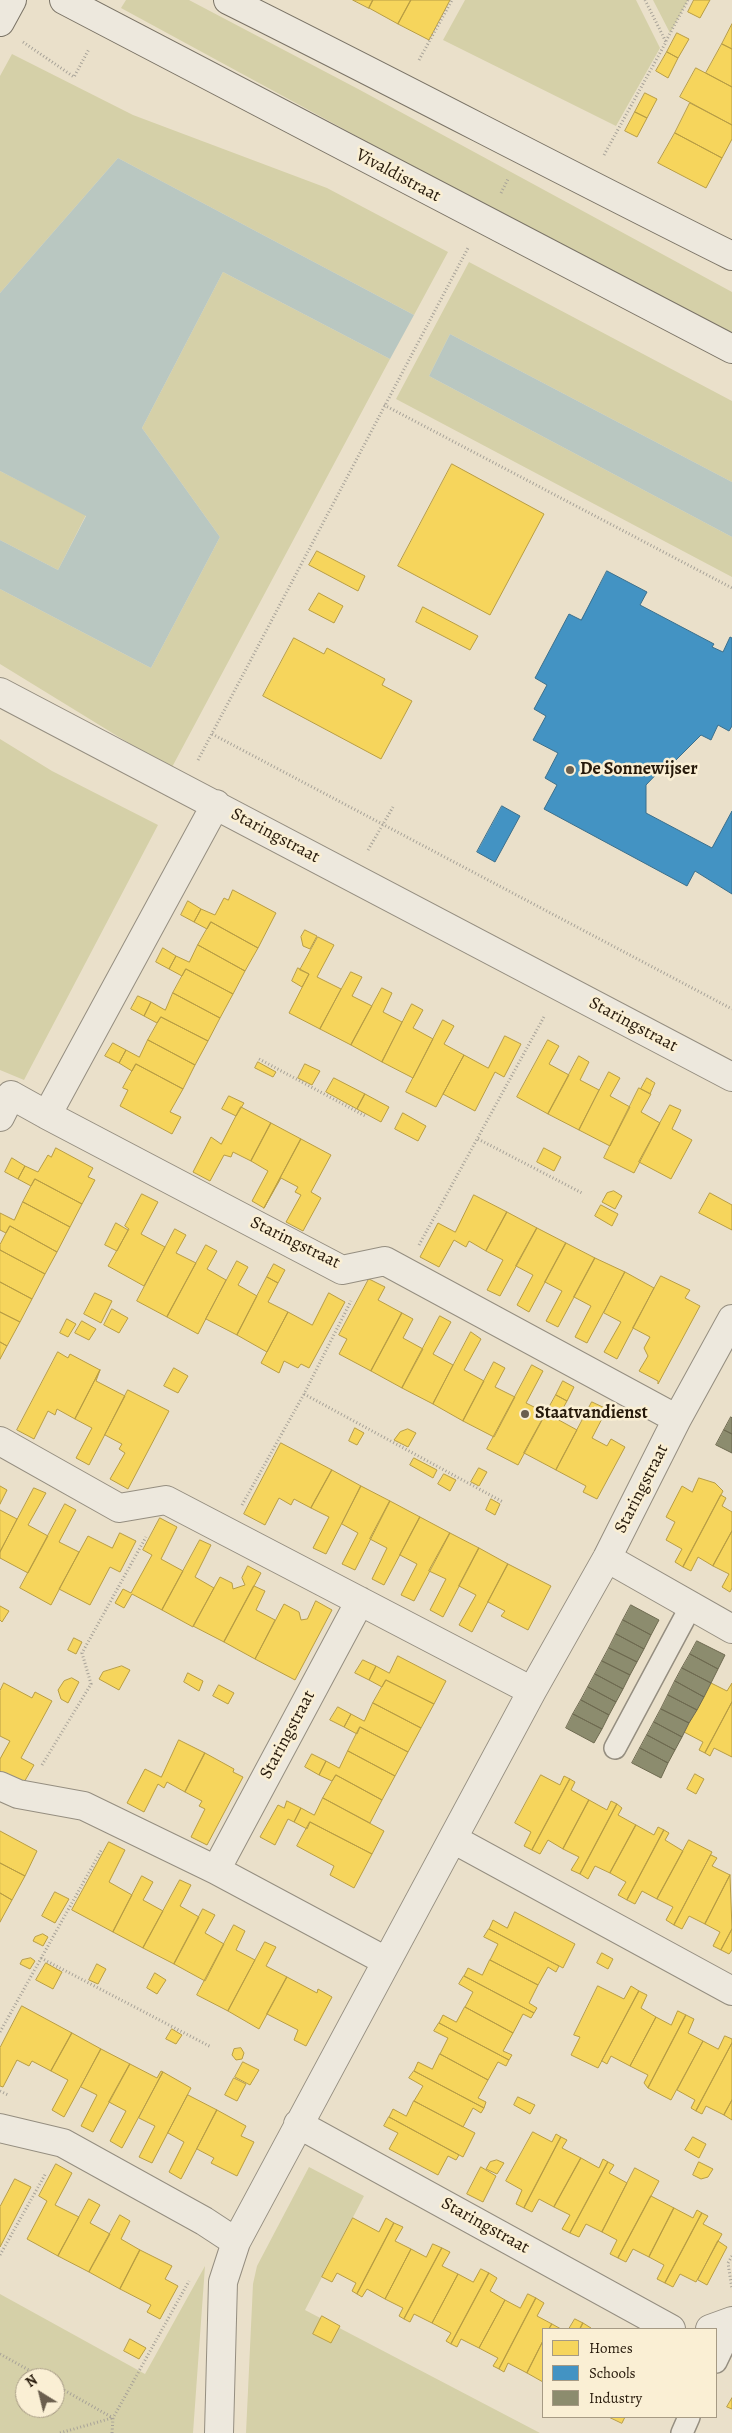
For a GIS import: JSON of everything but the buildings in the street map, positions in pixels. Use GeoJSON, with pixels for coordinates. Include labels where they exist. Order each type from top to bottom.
{"type":"FeatureCollection","features":[{"type":"Feature","properties":{"kind":"street"},"geometry":{"type":"LineString","coordinates":[[8,30],[12,0]]}},
{"type":"Feature","properties":{"kind":"street","name":"Vivaldistraat"},"geometry":{"type":"LineString","coordinates":[[64,0],[732,349]]}},
{"type":"Feature","properties":{"kind":"street"},"geometry":{"type":"LineString","coordinates":[[228,0],[404,87],[588,184],[732,256]]}},
{"type":"Feature","properties":{"kind":"street","name":"Staringstraat"},"geometry":{"type":"LineString","coordinates":[[0,692],[184,787],[732,1077]]}},
{"type":"Feature","properties":{"kind":"street","name":"Staringstraat"},"geometry":{"type":"LineString","coordinates":[[47,1115],[216,804]]}},
{"type":"Feature","properties":{"kind":"street","name":"Staringstraat"},"geometry":{"type":"LineString","coordinates":[[0,1117],[12,1095],[342,1270],[385,1261],[677,1419]]}},
{"type":"Feature","properties":{"kind":"street","name":"Staringstraat"},"geometry":{"type":"LineString","coordinates":[[219,2433],[223,2282],[236,2242],[532,1690],[607,1558],[677,1419],[732,1319]]}},
{"type":"Feature","properties":{"kind":"street"},"geometry":{"type":"LineString","coordinates":[[0,1441],[119,1508],[166,1500],[532,1690]]}},
{"type":"Feature","properties":{"kind":"street"},"geometry":{"type":"LineString","coordinates":[[607,1558],[732,1629]]}},
{"type":"Feature","properties":{"kind":"street","name":"Staringstraat"},"geometry":{"type":"LineString","coordinates":[[216,1870],[360,1601]]}},
{"type":"Feature","properties":{"kind":"street"},"geometry":{"type":"LineString","coordinates":[[12,1791],[84,1806],[216,1870],[386,1961]]}},
{"type":"Feature","properties":{"kind":"street"},"geometry":{"type":"LineString","coordinates":[[453,1839],[732,1991]]}},
{"type":"Feature","properties":{"kind":"street","name":"Staringstraat"},"geometry":{"type":"LineString","coordinates":[[298,2124],[669,2328]]}},
{"type":"Feature","properties":{"kind":"street"},"geometry":{"type":"LineString","coordinates":[[0,2128],[63,2143],[204,2221],[236,2242]]}},
{"type":"Feature","properties":{"kind":"street"},"geometry":{"type":"LineString","coordinates":[[712,2328],[732,2320]]}},
{"type":"Feature","properties":{"kind":"lane"},"geometry":{"type":"LineString","coordinates":[[615,1748],[691,1606]]}},
{"type":"Feature","properties":{"kind":"lane"},"geometry":{"type":"LineString","coordinates":[[717,2360],[732,2328]]}},
{"type":"Feature","properties":{"kind":"lane"},"geometry":{"type":"LineString","coordinates":[[682,2433],[689,2418]]}},
{"type":"Feature","properties":{"kind":"path"},"geometry":{"type":"LineString","coordinates":[[404,87],[452,0]]}},
{"type":"Feature","properties":{"kind":"path"},"geometry":{"type":"LineString","coordinates":[[645,0],[666,42]]}},
{"type":"Feature","properties":{"kind":"path"},"geometry":{"type":"LineString","coordinates":[[588,184],[688,0]]}},
{"type":"Feature","properties":{"kind":"path"},"geometry":{"type":"LineString","coordinates":[[8,30],[74,78],[104,22]]}},
{"type":"Feature","properties":{"kind":"path"},"geometry":{"type":"LineString","coordinates":[[184,787],[459,261],[485,221],[524,150]]}},
{"type":"Feature","properties":{"kind":"path"},"geometry":{"type":"LineString","coordinates":[[384,405],[732,588]]}},
{"type":"Feature","properties":{"kind":"path"},"geometry":{"type":"LineString","coordinates":[[212,734],[732,1009]]}},
{"type":"Feature","properties":{"kind":"path"},"geometry":{"type":"LineString","coordinates":[[353,876],[393,807]]}},
{"type":"Feature","properties":{"kind":"path"},"geometry":{"type":"LineString","coordinates":[[406,1272],[429,1225],[561,986]]}},
{"type":"Feature","properties":{"kind":"path"},"geometry":{"type":"LineString","coordinates":[[259,1059],[368,1117]]}},
{"type":"Feature","properties":{"kind":"path"},"geometry":{"type":"LineString","coordinates":[[478,1139],[582,1193]]}},
{"type":"Feature","properties":{"kind":"path"},"geometry":{"type":"LineString","coordinates":[[227,1532],[304,1394],[369,1264]]}},
{"type":"Feature","properties":{"kind":"path"},"geometry":{"type":"LineString","coordinates":[[304,1394],[503,1502]]}},
{"type":"Feature","properties":{"kind":"path"},"geometry":{"type":"LineString","coordinates":[[12,1791],[90,1684],[82,1654],[166,1500]]}},
{"type":"Feature","properties":{"kind":"path"},"geometry":{"type":"LineString","coordinates":[[0,2032],[117,1822]]}},
{"type":"Feature","properties":{"kind":"path"},"geometry":{"type":"LineString","coordinates":[[41,1958],[211,2048]]}},
{"type":"Feature","properties":{"kind":"path"},"geometry":{"type":"LineString","coordinates":[[0,2256],[63,2143]]}},
{"type":"Feature","properties":{"kind":"path"},"geometry":{"type":"LineString","coordinates":[[732,2256],[728,2263],[732,2289]]}},
{"type":"Feature","properties":{"kind":"path"},"geometry":{"type":"LineString","coordinates":[[112,2433],[113,2418],[194,2272]]}},
{"type":"Feature","properties":{"kind":"path"},"geometry":{"type":"LineString","coordinates":[[0,2354],[25,2368]]}},
{"type":"Feature","properties":{"kind":"path"},"geometry":{"type":"LineString","coordinates":[[65,2391],[113,2418]]}},
{"type":"Feature","properties":{"kind":"path"},"geometry":{"type":"LineString","coordinates":[[60,2433],[113,2418]]}},
{"type":"Feature","properties":{"kind":"shaded area"},"geometry":{"type":"Polygon","coordinates":[[[126,0],[189,0],[360,90],[732,292],[732,332],[667,308],[623,287],[408,164],[121,8],[126,0]]]}},
{"type":"Feature","properties":{"kind":"shaded area"},"geometry":{"type":"Polygon","coordinates":[[[465,0],[636,0],[660,48],[616,126],[443,40],[465,0]]]}},
{"type":"Feature","properties":{"kind":"shaded area"},"geometry":{"type":"Polygon","coordinates":[[[653,0],[688,0],[670,33],[653,0]]]}},
{"type":"Feature","properties":{"kind":"shaded area"},"geometry":{"type":"Polygon","coordinates":[[[12,54],[133,115],[327,188],[448,252],[414,315],[118,158],[0,293],[0,76],[12,54]]]}},
{"type":"Feature","properties":{"kind":"shaded area"},"geometry":{"type":"Polygon","coordinates":[[[118,158],[414,315],[390,359],[223,272],[142,428],[220,537],[151,668],[0,589],[0,540],[58,570],[86,516],[0,471],[0,293],[118,158]]]}},
{"type":"Feature","properties":{"kind":"shaded area"},"geometry":{"type":"Polygon","coordinates":[[[469,262],[732,401],[732,482],[450,334],[429,376],[732,537],[732,577],[396,399],[469,262]]]}},
{"type":"Feature","properties":{"kind":"shaded area"},"geometry":{"type":"Polygon","coordinates":[[[223,272],[390,359],[171,769],[0,664],[0,589],[151,668],[220,537],[142,428],[223,272]]]}},
{"type":"Feature","properties":{"kind":"shaded area"},"geometry":{"type":"Polygon","coordinates":[[[450,334],[732,482],[732,537],[429,376],[450,334]]]}},
{"type":"Feature","properties":{"kind":"shaded area"},"geometry":{"type":"Polygon","coordinates":[[[0,471],[86,515],[58,570],[0,540],[0,471]]]}},
{"type":"Feature","properties":{"kind":"shaded area"},"geometry":{"type":"Polygon","coordinates":[[[0,739],[52,771],[158,825],[24,1080],[0,1070],[0,739]]]}},
{"type":"Feature","properties":{"kind":"shaded area"},"geometry":{"type":"Polygon","coordinates":[[[309,2167],[364,2196],[305,2310],[540,2433],[246,2433],[253,2284],[257,2266],[309,2167]]]}},
{"type":"Feature","properties":{"kind":"shaded area"},"geometry":{"type":"Polygon","coordinates":[[[205,2266],[193,2433],[0,2433],[0,2294],[145,2374],[205,2266]]]}},
{"type":"Feature","properties":{"kind":"place","name":"De Sonnewijser"},"geometry":{"type":"Point","coordinates":[570,770]}},
{"type":"Feature","properties":{"kind":"place","name":"Staatvandienst"},"geometry":{"type":"Point","coordinates":[525,1414]}}]}
